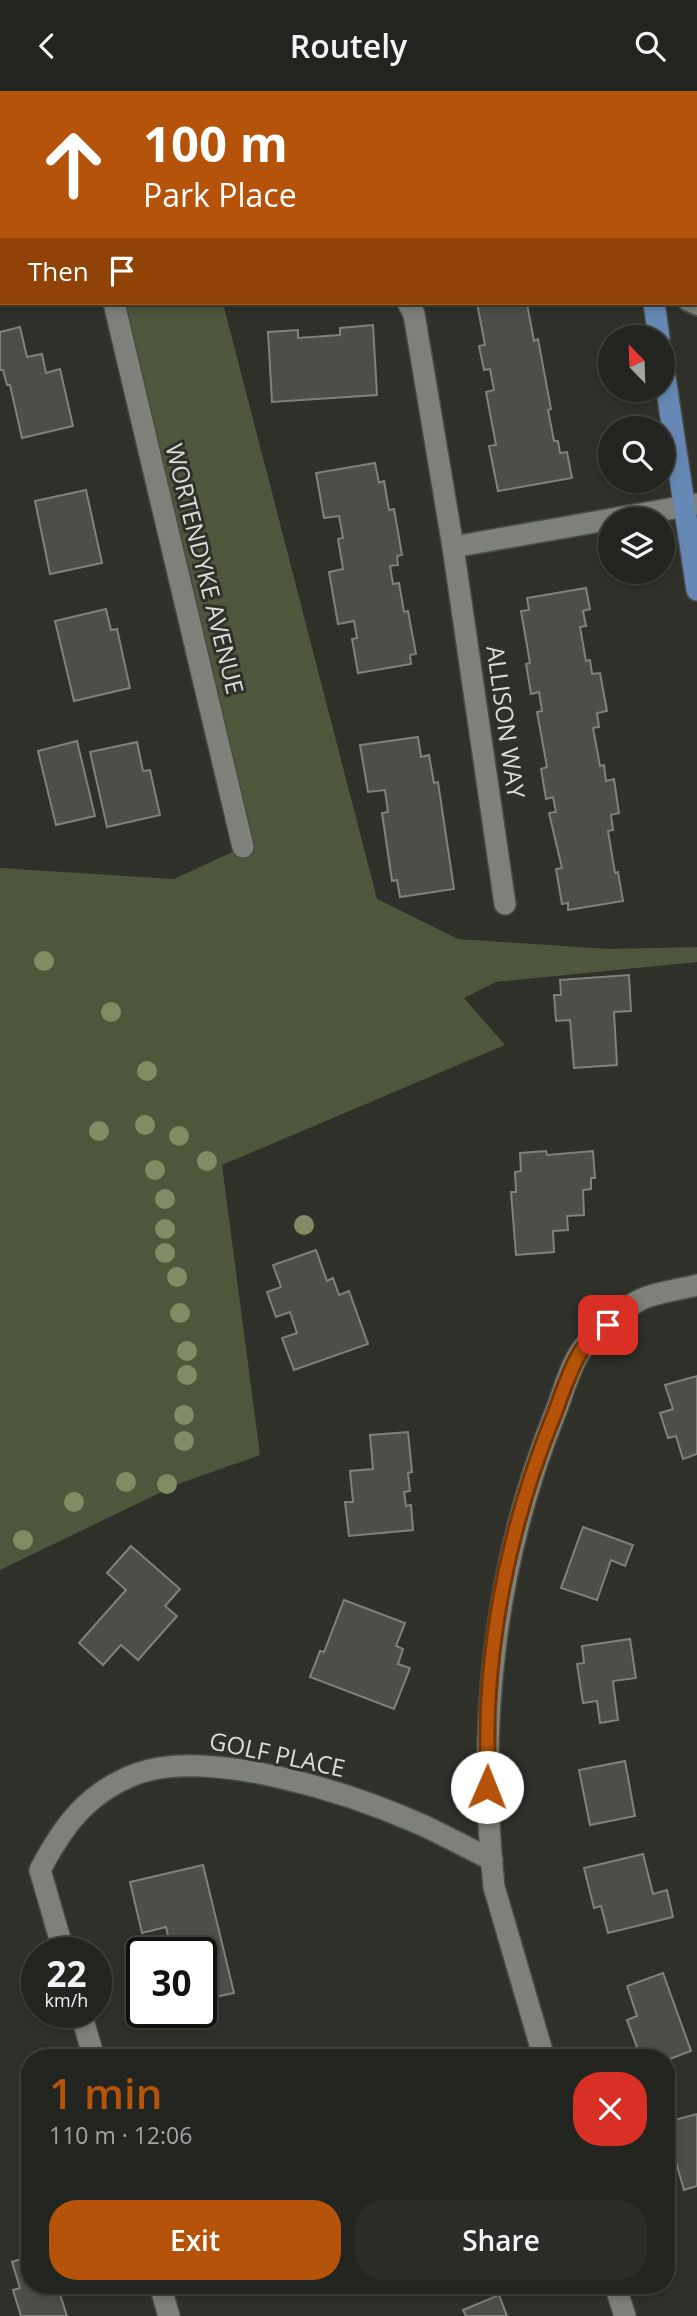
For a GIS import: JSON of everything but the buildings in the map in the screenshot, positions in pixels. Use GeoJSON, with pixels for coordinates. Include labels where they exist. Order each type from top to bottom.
{"type":"FeatureCollection","features":[{"type":"Feature","properties":{"kind":"main road"},"geometry":{"type":"LineString","coordinates":[[654,305],[657,325]]}},
{"type":"Feature","properties":{"kind":"main road"},"geometry":{"type":"LineString","coordinates":[[671,403],[691,504],[697,590]]}},
{"type":"Feature","properties":{"kind":"street","name":"WORTENDYKE AVENUE"},"geometry":{"type":"LineString","coordinates":[[114,305],[243,847]]}},
{"type":"Feature","properties":{"kind":"street","name":"ALLISON WAY"},"geometry":{"type":"LineString","coordinates":[[409,305],[414,314],[453,547],[505,904]]}},
{"type":"Feature","properties":{"kind":"street"},"geometry":{"type":"LineString","coordinates":[[453,547],[691,504]]}},
{"type":"Feature","properties":{"kind":"street"},"geometry":{"type":"LineString","coordinates":[[541,2049],[495,1887],[487,1787],[488,1704],[497,1621],[513,1540],[536,1460],[582,1349],[640,1300],[697,1285]]}},
{"type":"Feature","properties":{"kind":"street","name":"GOLF PLACE"},"geometry":{"type":"LineString","coordinates":[[59,1937],[40,1870],[59,1834],[83,1806],[108,1788],[136,1774],[169,1766],[206,1765],[282,1778],[346,1796],[420,1824],[492,1860]]}},
{"type":"Feature","properties":{"kind":"street"},"geometry":{"type":"LineString","coordinates":[[85,2028],[91,2049]]}},
{"type":"Feature","properties":{"kind":"street"},"geometry":{"type":"LineString","coordinates":[[163,2294],[169,2316]]}},
{"type":"Feature","properties":{"kind":"street"},"geometry":{"type":"LineString","coordinates":[[618,2294],[625,2316]]}},
{"type":"Feature","properties":{"kind":"green space"},"geometry":{"type":"Polygon","coordinates":[[[114,305],[224,305],[377,899],[458,939],[608,949],[697,947],[697,962],[496,982],[464,998],[505,1045],[222,1165],[260,1455],[178,1484],[0,1570],[0,868],[174,879],[243,847],[114,305]]]}},
{"type":"Feature","properties":{"kind":"route"},"geometry":{"type":"LineString","coordinates":[[487,1787],[488,1704],[497,1621],[513,1540],[536,1460],[573,1368],[582,1349],[608,1325]]}}]}
